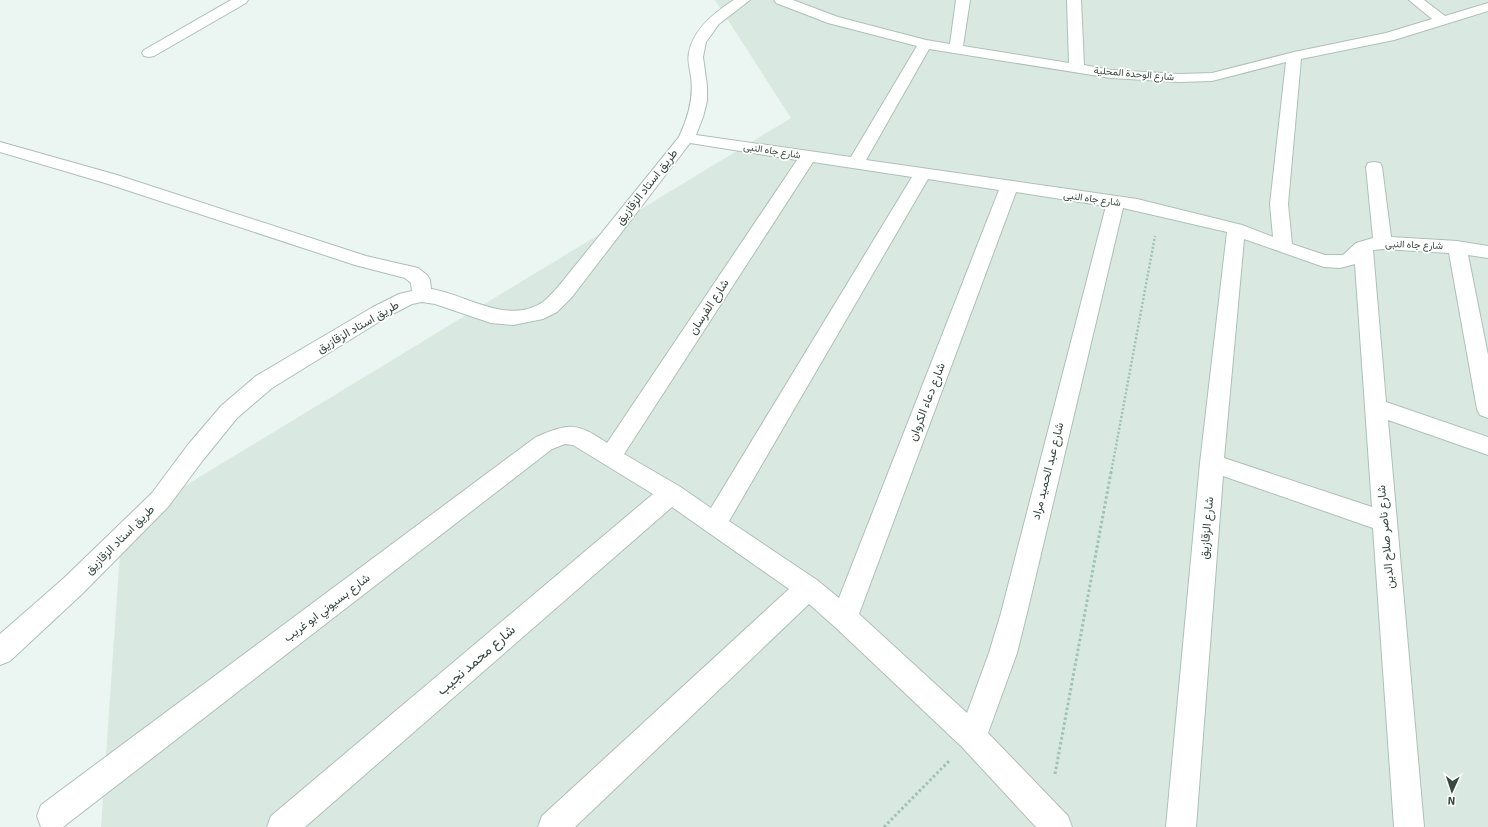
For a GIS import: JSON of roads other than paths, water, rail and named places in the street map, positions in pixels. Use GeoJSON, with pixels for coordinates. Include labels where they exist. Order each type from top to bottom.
{"type":"FeatureCollection","features":[{"type":"Feature","properties":{"kind":"street"},"geometry":{"type":"LineString","coordinates":[[149,53],[241,0]]}},
{"type":"Feature","properties":{"kind":"street","name":"طريق استاد الزقازيق"},"geometry":{"type":"LineString","coordinates":[[0,652],[73,586],[160,500],[195,453],[229,412],[264,382],[380,312],[406,299],[422,295],[437,297],[491,316],[513,318],[536,314],[550,307],[565,292],[686,138],[696,119],[699,99],[700,82],[695,52],[702,36],[715,19],[743,0]]}},
{"type":"Feature","properties":{"kind":"street","name":"شارع الوحدة المحلية"},"geometry":{"type":"LineString","coordinates":[[781,0],[833,20],[924,44],[956,48],[1076,69],[1145,77],[1212,78],[1294,56],[1389,38],[1488,7]]}},
{"type":"Feature","properties":{"kind":"street"},"geometry":{"type":"LineString","coordinates":[[956,48],[963,0]]}},
{"type":"Feature","properties":{"kind":"street"},"geometry":{"type":"LineString","coordinates":[[1074,0],[1076,69]]}},
{"type":"Feature","properties":{"kind":"street"},"geometry":{"type":"LineString","coordinates":[[1416,0],[1443,21]]}},
{"type":"Feature","properties":{"kind":"street"},"geometry":{"type":"LineString","coordinates":[[856,163],[924,44]]}},
{"type":"Feature","properties":{"kind":"street"},"geometry":{"type":"LineString","coordinates":[[1283,247],[1279,204],[1294,56]]}},
{"type":"Feature","properties":{"kind":"street","name":"شارع جاه النبى"},"geometry":{"type":"LineString","coordinates":[[686,138],[1116,202],[1160,210],[1236,230],[1324,261],[1340,262],[1350,259],[1373,245],[1457,247],[1488,252]]}},
{"type":"Feature","properties":{"kind":"street"},"geometry":{"type":"LineString","coordinates":[[0,147],[111,179],[362,261],[411,273],[420,280],[422,295]]}},
{"type":"Feature","properties":{"kind":"street","name":"شارع الفرسان"},"geometry":{"type":"LineString","coordinates":[[610,457],[808,156]]}},
{"type":"Feature","properties":{"kind":"street","name":"شارع ناصر صلاح الدين"},"geometry":{"type":"LineString","coordinates":[[1374,167],[1373,245],[1375,407],[1409,827]]}},
{"type":"Feature","properties":{"kind":"street"},"geometry":{"type":"LineString","coordinates":[[714,524],[923,173]]}},
{"type":"Feature","properties":{"kind":"street","name":"شارع دعاء الكروان"},"geometry":{"type":"LineString","coordinates":[[844,618],[1009,186]]}},
{"type":"Feature","properties":{"kind":"street","name":"شارع عبد الحميد مراد"},"geometry":{"type":"LineString","coordinates":[[972,737],[1000,660],[1014,613],[1116,202]]}},
{"type":"Feature","properties":{"kind":"street","name":"شارع الزقازيق"},"geometry":{"type":"LineString","coordinates":[[1181,827],[1212,463],[1236,230]]}},
{"type":"Feature","properties":{"kind":"street"},"geometry":{"type":"LineString","coordinates":[[1457,247],[1488,409]]}},
{"type":"Feature","properties":{"kind":"street"},"geometry":{"type":"LineString","coordinates":[[1375,407],[1488,446]]}},
{"type":"Feature","properties":{"kind":"street","name":"شارع بسيوني ابو غريب"},"geometry":{"type":"LineString","coordinates":[[52,816],[544,444],[564,435],[576,436],[588,442],[610,457],[671,493],[808,588],[844,618],[972,737],[1052,821]]}},
{"type":"Feature","properties":{"kind":"street"},"geometry":{"type":"LineString","coordinates":[[1212,463],[1385,522]]}},
{"type":"Feature","properties":{"kind":"street","name":"شارع محمد نجيب"},"geometry":{"type":"LineString","coordinates":[[282,827],[671,493]]}},
{"type":"Feature","properties":{"kind":"street"},"geometry":{"type":"LineString","coordinates":[[553,827],[808,588]]}}]}
